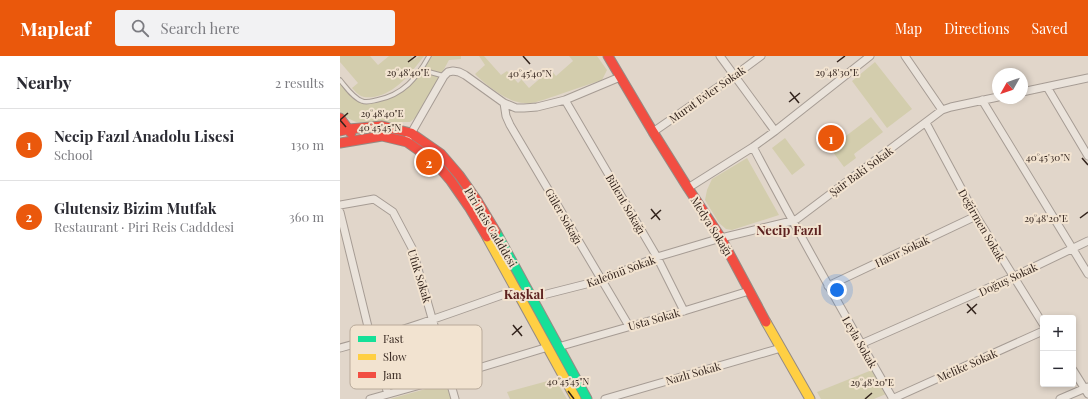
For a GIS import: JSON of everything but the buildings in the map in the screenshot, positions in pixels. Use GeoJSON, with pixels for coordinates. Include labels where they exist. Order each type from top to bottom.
{"type":"FeatureCollection","features":[{"type":"Feature","properties":{"kind":"main road","name":"Medya Sokağı"},"geometry":{"type":"LineString","coordinates":[[608,56],[653,132],[721,238],[809,399]]}},
{"type":"Feature","properties":{"kind":"main road"},"geometry":{"type":"LineString","coordinates":[[340,118],[343,142]]}},
{"type":"Feature","properties":{"kind":"main road","name":"Piri Reis Cadddesi"},"geometry":{"type":"LineString","coordinates":[[342,130],[382,126],[411,133],[441,154],[459,175],[478,202],[587,399]]}},
{"type":"Feature","properties":{"kind":"main road"},"geometry":{"type":"LineString","coordinates":[[342,130],[355,140]]}},
{"type":"Feature","properties":{"kind":"main road","name":"Piri Reis Cadddesi"},"geometry":{"type":"LineString","coordinates":[[343,142],[382,136],[407,142],[434,161],[451,181],[469,207],[576,399]]}},
{"type":"Feature","properties":{"kind":"street"},"geometry":{"type":"LineString","coordinates":[[720,56],[775,131]]}},
{"type":"Feature","properties":{"kind":"street","name":"Murat Evler Sokak"},"geometry":{"type":"LineString","coordinates":[[653,132],[761,56]]}},
{"type":"Feature","properties":{"kind":"street"},"geometry":{"type":"LineString","coordinates":[[688,188],[753,147],[870,56]]}},
{"type":"Feature","properties":{"kind":"street"},"geometry":{"type":"LineString","coordinates":[[905,56],[942,110]]}},
{"type":"Feature","properties":{"kind":"street"},"geometry":{"type":"LineString","coordinates":[[407,142],[444,76],[448,72],[453,71],[465,75],[504,103],[516,108],[537,107],[565,100],[620,77]]}},
{"type":"Feature","properties":{"kind":"street"},"geometry":{"type":"LineString","coordinates":[[1028,91],[1088,78]]}},
{"type":"Feature","properties":{"kind":"street"},"geometry":{"type":"LineString","coordinates":[[1047,86],[1088,156]]}},
{"type":"Feature","properties":{"kind":"street","name":"Şair Baki Sokak"},"geometry":{"type":"LineString","coordinates":[[721,238],[797,219],[942,110],[992,98]]}},
{"type":"Feature","properties":{"kind":"street","name":"Bülent Sokağı"},"geometry":{"type":"LineString","coordinates":[[565,100],[657,257],[684,311]]}},
{"type":"Feature","properties":{"kind":"street"},"geometry":{"type":"LineString","coordinates":[[982,100],[1088,274]]}},
{"type":"Feature","properties":{"kind":"street","name":"Güler Sokağı"},"geometry":{"type":"LineString","coordinates":[[504,103],[506,116],[510,125],[629,326]]}},
{"type":"Feature","properties":{"kind":"street","name":"Değirmen Sokak"},"geometry":{"type":"LineString","coordinates":[[926,123],[976,216],[1040,319]]}},
{"type":"Feature","properties":{"kind":"street","name":"Leyla Sokak"},"geometry":{"type":"LineString","coordinates":[[753,147],[792,221],[892,399]]}},
{"type":"Feature","properties":{"kind":"street","name":"Ufuk Sokak"},"geometry":{"type":"LineString","coordinates":[[340,205],[374,199],[393,212],[412,248],[434,325]]}},
{"type":"Feature","properties":{"kind":"street"},"geometry":{"type":"LineString","coordinates":[[340,212],[368,325]]}},
{"type":"Feature","properties":{"kind":"street","name":"Hasır Sokak"},"geometry":{"type":"LineString","coordinates":[[828,286],[976,216]]}},
{"type":"Feature","properties":{"kind":"street","name":"Kaleönü Sokak"},"geometry":{"type":"LineString","coordinates":[[531,298],[602,280],[657,257],[721,238]]}},
{"type":"Feature","properties":{"kind":"street","name":"Doğuş Sokak"},"geometry":{"type":"LineString","coordinates":[[861,344],[1013,277],[1088,241]]}},
{"type":"Feature","properties":{"kind":"street"},"geometry":{"type":"LineString","coordinates":[[417,325],[516,290],[531,298]]}},
{"type":"Feature","properties":{"kind":"street","name":"Usta Sokak"},"geometry":{"type":"LineString","coordinates":[[558,347],[684,311],[749,290]]}},
{"type":"Feature","properties":{"kind":"street","name":"Melike Sokak"},"geometry":{"type":"LineString","coordinates":[[892,399],[1040,332]]}},
{"type":"Feature","properties":{"kind":"street"},"geometry":{"type":"LineString","coordinates":[[340,348],[350,345]]}},
{"type":"Feature","properties":{"kind":"street"},"geometry":{"type":"LineString","coordinates":[[482,367],[548,348]]}},
{"type":"Feature","properties":{"kind":"street","name":"Nazlı Sokak"},"geometry":{"type":"LineString","coordinates":[[605,399],[781,348]]}},
{"type":"Feature","properties":{"kind":"street"},"geometry":{"type":"LineString","coordinates":[[1060,399],[1087,390],[1076,374]]}},
{"type":"Feature","properties":{"kind":"street"},"geometry":{"type":"LineString","coordinates":[[386,389],[388,394]]}},
{"type":"Feature","properties":{"kind":"street"},"geometry":{"type":"LineString","coordinates":[[370,399],[406,389]]}},
{"type":"Feature","properties":{"kind":"street","name":"Ufuk Sokak"},"geometry":{"type":"LineString","coordinates":[[452,389],[455,399]]}},
{"type":"Feature","properties":{"kind":"lane"},"geometry":{"type":"LineString","coordinates":[[340,80],[358,99],[370,102],[392,96],[401,90],[422,70],[429,56]]}},
{"type":"Feature","properties":{"kind":"lane"},"geometry":{"type":"LineString","coordinates":[[422,70],[444,76]]}},
{"type":"Feature","properties":{"kind":"shaded area"},"geometry":{"type":"Polygon","coordinates":[[[340,56],[370,56],[378,65],[389,56],[411,56],[414,60],[419,56],[424,56],[396,87],[382,95],[363,97],[352,88],[358,83],[340,62],[340,56]]]}},
{"type":"Feature","properties":{"kind":"shaded area"},"geometry":{"type":"Polygon","coordinates":[[[429,56],[461,56],[461,59],[449,60],[419,115],[410,122],[356,122],[343,116],[340,111],[340,80],[354,96],[362,101],[392,96],[412,81],[429,56]]]}},
{"type":"Feature","properties":{"kind":"shaded area"},"geometry":{"type":"Polygon","coordinates":[[[479,56],[484,56],[501,75],[507,71],[518,83],[523,78],[522,80],[529,88],[544,75],[543,73],[549,68],[556,76],[573,61],[569,56],[597,56],[607,70],[602,80],[540,101],[525,103],[505,97],[491,88],[475,74],[485,65],[479,56]]]}},
{"type":"Feature","properties":{"kind":"shaded area"},"geometry":{"type":"Polygon","coordinates":[[[875,62],[912,109],[887,128],[852,81],[875,62]]]}},
{"type":"Feature","properties":{"kind":"shaded area"},"geometry":{"type":"Polygon","coordinates":[[[871,117],[883,132],[854,154],[856,158],[844,167],[830,148],[871,117]]]}},
{"type":"Feature","properties":{"kind":"shaded area"},"geometry":{"type":"Polygon","coordinates":[[[785,138],[805,165],[792,175],[772,148],[785,138]]]}},
{"type":"Feature","properties":{"kind":"shaded area"},"geometry":{"type":"Polygon","coordinates":[[[747,158],[779,215],[732,230],[726,229],[719,223],[705,200],[707,190],[712,179],[747,158]]]}},
{"type":"Feature","properties":{"kind":"shaded area"},"geometry":{"type":"Polygon","coordinates":[[[872,370],[886,394],[874,399],[821,399],[817,392],[872,370]]]}},
{"type":"Feature","properties":{"kind":"shaded area"},"geometry":{"type":"Polygon","coordinates":[[[555,379],[567,399],[510,399],[507,392],[555,379]]]}},
{"type":"Feature","properties":{"kind":"shaded area"},"geometry":{"type":"Polygon","coordinates":[[[426,389],[449,389],[452,399],[390,399],[426,389]]]}},
{"type":"Feature","properties":{"kind":"traffic: fast"},"geometry":{"type":"LineString","coordinates":[[496,232],[587,399]]}},
{"type":"Feature","properties":{"kind":"traffic: slow"},"geometry":{"type":"LineString","coordinates":[[487,237],[576,399]]}},
{"type":"Feature","properties":{"kind":"traffic: slow"},"geometry":{"type":"LineString","coordinates":[[766,322],[810,399]]}},
{"type":"Feature","properties":{"kind":"traffic: jam"},"geometry":{"type":"LineString","coordinates":[[608,56],[653,132],[721,238],[766,322]]}},
{"type":"Feature","properties":{"kind":"traffic: jam"},"geometry":{"type":"LineString","coordinates":[[340,118],[351,133]]}},
{"type":"Feature","properties":{"kind":"traffic: jam"},"geometry":{"type":"LineString","coordinates":[[340,131],[382,126],[411,133],[441,154],[459,175],[478,202],[496,232]]}},
{"type":"Feature","properties":{"kind":"traffic: jam"},"geometry":{"type":"LineString","coordinates":[[340,143],[382,136],[407,142],[434,161],[451,181],[487,237]]}},
{"type":"Feature","properties":{"kind":"place","name":"Necip Fazıl Anadolu Lisesi"},"geometry":{"type":"Point","coordinates":[831,138]}},
{"type":"Feature","properties":{"kind":"place","name":"Glutensiz Bizim Mutfak"},"geometry":{"type":"Point","coordinates":[429,162]}},
{"type":"Feature","properties":{"kind":"district","name":"Necip Fazıl"},"geometry":{"type":"Point","coordinates":[789,229]}},
{"type":"Feature","properties":{"kind":"district","name":"Kaşkal"},"geometry":{"type":"Point","coordinates":[524,293]}}]}
